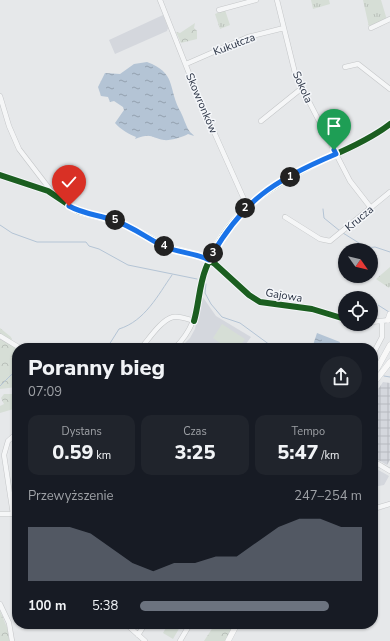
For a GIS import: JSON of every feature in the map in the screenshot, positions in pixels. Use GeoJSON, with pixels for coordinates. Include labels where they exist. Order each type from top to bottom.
{"type":"FeatureCollection","features":[{"type":"Feature","properties":{"kind":"main road"},"geometry":{"type":"LineString","coordinates":[[378,367],[390,345]]}},
{"type":"Feature","properties":{"kind":"main road"},"geometry":{"type":"LineString","coordinates":[[378,378],[390,362]]}},
{"type":"Feature","properties":{"kind":"main road"},"geometry":{"type":"LineString","coordinates":[[228,641],[235,629]]}},
{"type":"Feature","properties":{"kind":"street","name":"Skowronków"},"geometry":{"type":"LineString","coordinates":[[160,0],[247,206]]}},
{"type":"Feature","properties":{"kind":"street"},"geometry":{"type":"LineString","coordinates":[[219,10],[256,0]]}},
{"type":"Feature","properties":{"kind":"street","name":"Sokola"},"geometry":{"type":"LineString","coordinates":[[276,0],[295,73],[350,181],[371,208]]}},
{"type":"Feature","properties":{"kind":"street"},"geometry":{"type":"LineString","coordinates":[[371,28],[390,19]]}},
{"type":"Feature","properties":{"kind":"street","name":"Kukułcza"},"geometry":{"type":"LineString","coordinates":[[186,64],[248,37],[284,28]]}},
{"type":"Feature","properties":{"kind":"street"},"geometry":{"type":"LineString","coordinates":[[345,67],[358,64],[390,89]]}},
{"type":"Feature","properties":{"kind":"street"},"geometry":{"type":"LineString","coordinates":[[261,121],[302,88]]}},
{"type":"Feature","properties":{"kind":"street"},"geometry":{"type":"LineString","coordinates":[[0,96],[9,126],[19,149],[54,194]]}},
{"type":"Feature","properties":{"kind":"street"},"geometry":{"type":"LineString","coordinates":[[180,343],[185,338],[194,321],[202,281],[209,260],[225,232],[247,206],[270,188],[382,130],[390,124]]}},
{"type":"Feature","properties":{"kind":"street"},"geometry":{"type":"LineString","coordinates":[[0,175],[54,194]]}},
{"type":"Feature","properties":{"kind":"street","name":"Krucza"},"geometry":{"type":"LineString","coordinates":[[285,217],[325,241],[330,241],[390,192]]}},
{"type":"Feature","properties":{"kind":"street","name":"Gajowa"},"geometry":{"type":"LineString","coordinates":[[54,194],[69,206],[82,212],[114,220],[168,248],[186,254],[200,255],[209,260],[249,295],[260,302],[312,310],[338,317]]}},
{"type":"Feature","properties":{"kind":"street"},"geometry":{"type":"LineString","coordinates":[[146,343],[165,322],[172,318],[180,317],[194,321]]}},
{"type":"Feature","properties":{"kind":"street"},"geometry":{"type":"LineString","coordinates":[[378,321],[389,318]]}},
{"type":"Feature","properties":{"kind":"street"},"geometry":{"type":"LineString","coordinates":[[378,345],[382,337],[382,321]]}},
{"type":"Feature","properties":{"kind":"street"},"geometry":{"type":"LineString","coordinates":[[0,336],[12,343]]}},
{"type":"Feature","properties":{"kind":"street"},"geometry":{"type":"LineString","coordinates":[[12,437],[8,441],[4,455],[12,507]]}},
{"type":"Feature","properties":{"kind":"street"},"geometry":{"type":"LineString","coordinates":[[378,465],[390,471]]}},
{"type":"Feature","properties":{"kind":"street"},"geometry":{"type":"LineString","coordinates":[[378,508],[390,504]]}},
{"type":"Feature","properties":{"kind":"street"},"geometry":{"type":"LineString","coordinates":[[0,514],[12,514]]}},
{"type":"Feature","properties":{"kind":"street"},"geometry":{"type":"LineString","coordinates":[[0,604],[9,623],[12,641]]}},
{"type":"Feature","properties":{"kind":"street"},"geometry":{"type":"LineString","coordinates":[[131,629],[145,641]]}},
{"type":"Feature","properties":{"kind":"street"},"geometry":{"type":"LineString","coordinates":[[138,635],[142,629]]}},
{"type":"Feature","properties":{"kind":"street"},"geometry":{"type":"LineString","coordinates":[[180,641],[187,629]]}},
{"type":"Feature","properties":{"kind":"shaded area"},"geometry":{"type":"Polygon","coordinates":[[[163,15],[168,28],[167,31],[115,54],[109,40],[163,15]]]}},
{"type":"Feature","properties":{"kind":"shaded area"},"geometry":{"type":"Polygon","coordinates":[[[202,296],[216,316],[251,337],[247,343],[185,343],[195,329],[202,296]]]}},
{"type":"Feature","properties":{"kind":"shaded area"},"geometry":{"type":"Polygon","coordinates":[[[383,382],[390,383],[390,460],[387,465],[378,460],[378,390],[383,382]]]}},
{"type":"Feature","properties":{"kind":"shaded area"},"geometry":{"type":"Polygon","coordinates":[[[378,470],[389,476],[384,485],[378,486],[378,470]]]}},
{"type":"Feature","properties":{"kind":"green space"},"geometry":{"type":"Polygon","coordinates":[[[311,0],[329,0],[330,4],[313,9],[311,0]]]}},
{"type":"Feature","properties":{"kind":"green space"},"geometry":{"type":"Polygon","coordinates":[[[363,0],[381,0],[387,20],[369,27],[363,0]]]}},
{"type":"Feature","properties":{"kind":"green space"},"geometry":{"type":"Polygon","coordinates":[[[225,10],[230,25],[220,29],[215,14],[225,10]]]}},
{"type":"Feature","properties":{"kind":"green space"},"geometry":{"type":"Polygon","coordinates":[[[195,23],[194,28],[197,31],[197,39],[181,43],[176,32],[180,33],[195,23]]]}},
{"type":"Feature","properties":{"kind":"green space"},"geometry":{"type":"Polygon","coordinates":[[[390,267],[389,288],[378,280],[378,277],[390,267]]]}},
{"type":"Feature","properties":{"kind":"green space"},"geometry":{"type":"Polygon","coordinates":[[[222,324],[245,339],[242,343],[220,343],[213,338],[222,324]]]}},
{"type":"Feature","properties":{"kind":"green space"},"geometry":{"type":"Polygon","coordinates":[[[0,328],[11,337],[13,343],[12,388],[0,389],[0,328]]]}},
{"type":"Feature","properties":{"kind":"green space"},"geometry":{"type":"Polygon","coordinates":[[[4,394],[12,394],[12,409],[0,413],[0,406],[4,404],[1,398],[4,394]]]}},
{"type":"Feature","properties":{"kind":"green space"},"geometry":{"type":"Polygon","coordinates":[[[0,611],[9,632],[10,641],[0,641],[0,611]]]}},
{"type":"Feature","properties":{"kind":"green space"},"geometry":{"type":"Polygon","coordinates":[[[165,629],[179,629],[173,639],[163,633],[165,629]]]}},
{"type":"Feature","properties":{"kind":"green space"},"geometry":{"type":"Polygon","coordinates":[[[212,629],[232,629],[225,641],[204,641],[212,629]]]}},
{"type":"Feature","properties":{"kind":"water"},"geometry":{"type":"Polygon","coordinates":[[[147,62],[156,66],[167,76],[179,109],[190,132],[194,136],[188,134],[166,140],[151,136],[135,139],[136,137],[125,132],[115,123],[124,110],[123,107],[114,101],[110,102],[108,97],[101,96],[98,87],[105,73],[120,74],[134,64],[147,62]]]}},
{"type":"Feature","properties":{"kind":"water"},"geometry":{"type":"Polygon","coordinates":[[[317,333],[340,342],[340,343],[314,343],[317,333]]]}},
{"type":"Feature","properties":{"kind":"waterway"},"geometry":{"type":"LineString","coordinates":[[323,209],[324,218],[340,231]]}},
{"type":"Feature","properties":{"kind":"waterway"},"geometry":{"type":"LineString","coordinates":[[0,225],[12,233],[37,242],[86,242],[89,246],[99,249],[128,265],[197,279]]}},
{"type":"Feature","properties":{"kind":"waterway"},"geometry":{"type":"LineString","coordinates":[[343,233],[367,248],[375,247],[390,252]]}},
{"type":"Feature","properties":{"kind":"waterway"},"geometry":{"type":"LineString","coordinates":[[110,343],[119,329],[128,325],[144,314],[172,275]]}},
{"type":"Feature","properties":{"kind":"waterway"},"geometry":{"type":"LineString","coordinates":[[206,284],[205,293],[211,304],[222,317],[240,323],[267,343]]}},
{"type":"Feature","properties":{"kind":"waterway"},"geometry":{"type":"LineString","coordinates":[[378,305],[389,312]]}},
{"type":"Feature","properties":{"kind":"waterway"},"geometry":{"type":"LineString","coordinates":[[0,386],[12,374]]}},
{"type":"Feature","properties":{"kind":"waterway"},"geometry":{"type":"LineString","coordinates":[[384,376],[390,377]]}},
{"type":"Feature","properties":{"kind":"cycle path"},"geometry":{"type":"LineString","coordinates":[[194,321],[206,268],[216,247],[241,213],[272,188],[290,177],[361,142],[390,124]]}},
{"type":"Feature","properties":{"kind":"cycle path"},"geometry":{"type":"LineString","coordinates":[[0,175],[48,191],[78,211],[120,222],[168,248],[204,257],[215,264],[249,295],[260,302],[312,309],[338,317]]}},
{"type":"Feature","properties":{"kind":"route"},"geometry":{"type":"LineString","coordinates":[[69,206],[82,212],[120,222],[168,248],[186,254],[200,255],[209,260],[225,232],[236,217],[247,206],[270,188],[302,170],[336,154],[334,150]]}}]}
